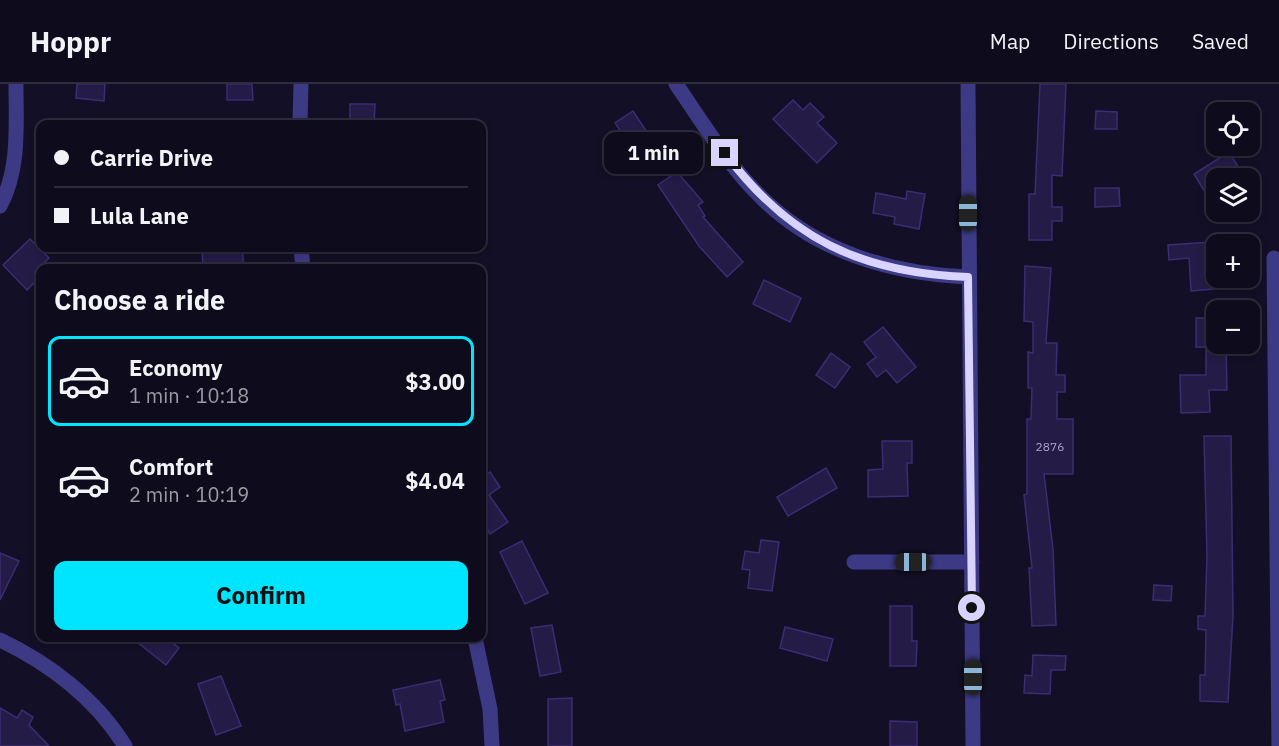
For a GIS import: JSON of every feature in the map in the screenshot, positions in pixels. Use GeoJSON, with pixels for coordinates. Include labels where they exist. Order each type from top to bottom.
{"type":"FeatureCollection","features":[{"type":"Feature","properties":{"kind":"street"},"geometry":{"type":"LineString","coordinates":[[0,206],[11,184],[14,166],[15,84]]}},
{"type":"Feature","properties":{"kind":"street"},"geometry":{"type":"LineString","coordinates":[[300,120],[301,84]]}},
{"type":"Feature","properties":{"kind":"street"},"geometry":{"type":"LineString","coordinates":[[676,84],[763,200],[793,225],[835,249],[885,267],[922,274],[968,277]]}},
{"type":"Feature","properties":{"kind":"street"},"geometry":{"type":"LineString","coordinates":[[968,84],[973,746]]}},
{"type":"Feature","properties":{"kind":"street"},"geometry":{"type":"LineString","coordinates":[[1274,258],[1279,746]]}},
{"type":"Feature","properties":{"kind":"street"},"geometry":{"type":"LineString","coordinates":[[854,562],[972,562]]}},
{"type":"Feature","properties":{"kind":"street"},"geometry":{"type":"LineString","coordinates":[[0,640],[31,654],[83,694],[124,746]]}},
{"type":"Feature","properties":{"kind":"street"},"geometry":{"type":"LineString","coordinates":[[476,642],[490,709],[492,746]]}},
{"type":"Feature","properties":{"kind":"building"},"geometry":{"type":"Polygon","coordinates":[[[77,84],[105,84],[104,101],[76,98],[77,84]]]}},
{"type":"Feature","properties":{"kind":"building"},"geometry":{"type":"Polygon","coordinates":[[[227,84],[252,84],[253,100],[227,100],[227,84]]]}},
{"type":"Feature","properties":{"kind":"building"},"geometry":{"type":"Polygon","coordinates":[[[1040,84],[1066,84],[1062,176],[1052,175],[1052,207],[1062,207],[1062,221],[1052,221],[1052,240],[1029,240],[1029,194],[1035,194],[1040,84]]]}},
{"type":"Feature","properties":{"kind":"building"},"geometry":{"type":"Polygon","coordinates":[[[793,100],[803,110],[810,103],[824,117],[817,123],[837,143],[817,163],[773,119],[793,100]]]}},
{"type":"Feature","properties":{"kind":"building"},"geometry":{"type":"Polygon","coordinates":[[[350,104],[375,104],[374,120],[350,120],[350,104]]]}},
{"type":"Feature","properties":{"kind":"building"},"geometry":{"type":"Polygon","coordinates":[[[633,111],[658,149],[640,160],[615,123],[633,111]]]}},
{"type":"Feature","properties":{"kind":"building"},"geometry":{"type":"Polygon","coordinates":[[[1096,111],[1117,112],[1117,129],[1095,129],[1096,111]]]}},
{"type":"Feature","properties":{"kind":"building"},"geometry":{"type":"Polygon","coordinates":[[[1223,156],[1231,156],[1239,168],[1206,168],[1206,194],[1194,174],[1223,156]]]}},
{"type":"Feature","properties":{"kind":"building"},"geometry":{"type":"Polygon","coordinates":[[[677,172],[703,202],[698,205],[705,216],[703,217],[743,262],[727,277],[699,246],[658,185],[677,172]]]}},
{"type":"Feature","properties":{"kind":"building"},"geometry":{"type":"Polygon","coordinates":[[[1095,188],[1119,188],[1120,206],[1095,207],[1095,188]]]}},
{"type":"Feature","properties":{"kind":"building"},"geometry":{"type":"Polygon","coordinates":[[[907,191],[925,194],[919,229],[894,224],[895,217],[873,213],[876,193],[906,199],[907,191]]]}},
{"type":"Feature","properties":{"kind":"building"},"geometry":{"type":"Polygon","coordinates":[[[30,239],[36,245],[36,252],[43,252],[49,258],[43,264],[36,264],[36,281],[27,290],[3,265],[30,239]]]}},
{"type":"Feature","properties":{"kind":"building"},"geometry":{"type":"Polygon","coordinates":[[[1206,242],[1206,288],[1214,289],[1191,291],[1189,258],[1169,260],[1168,245],[1206,242]]]}},
{"type":"Feature","properties":{"kind":"building"},"geometry":{"type":"Polygon","coordinates":[[[202,252],[242,252],[244,264],[203,264],[202,252]]]}},
{"type":"Feature","properties":{"kind":"building"},"geometry":{"type":"Polygon","coordinates":[[[1025,266],[1051,268],[1046,343],[1057,343],[1056,375],[1065,375],[1065,392],[1057,392],[1057,419],[1073,419],[1073,474],[1044,474],[1053,549],[1056,625],[1032,626],[1029,568],[1032,568],[1024,495],[1027,494],[1027,419],[1031,419],[1032,388],[1028,388],[1028,352],[1033,353],[1033,322],[1024,321],[1025,266]]]}},
{"type":"Feature","properties":{"kind":"building"},"geometry":{"type":"Polygon","coordinates":[[[764,280],[801,298],[790,322],[753,304],[764,280]]]}},
{"type":"Feature","properties":{"kind":"building"},"geometry":{"type":"Polygon","coordinates":[[[1196,318],[1206,318],[1206,347],[1196,347],[1196,318]]]}},
{"type":"Feature","properties":{"kind":"building"},"geometry":{"type":"Polygon","coordinates":[[[883,327],[916,367],[897,383],[886,370],[877,377],[867,364],[876,357],[864,342],[883,327]]]}},
{"type":"Feature","properties":{"kind":"building"},"geometry":{"type":"Polygon","coordinates":[[[831,353],[850,367],[835,388],[816,375],[831,353]]]}},
{"type":"Feature","properties":{"kind":"building"},"geometry":{"type":"Polygon","coordinates":[[[1206,354],[1226,354],[1227,390],[1209,390],[1210,412],[1181,413],[1180,375],[1206,375],[1206,354]]]}},
{"type":"Feature","properties":{"kind":"building"},"geometry":{"type":"Polygon","coordinates":[[[1204,436],[1231,436],[1233,616],[1228,702],[1200,701],[1200,675],[1205,675],[1206,630],[1198,629],[1198,616],[1205,616],[1207,556],[1204,436]]]}},
{"type":"Feature","properties":{"kind":"building"},"geometry":{"type":"Polygon","coordinates":[[[882,441],[912,441],[912,463],[907,463],[908,496],[868,497],[868,470],[883,469],[882,441]]]}},
{"type":"Feature","properties":{"kind":"building"},"geometry":{"type":"Polygon","coordinates":[[[826,468],[837,488],[788,516],[777,497],[826,468]]]}},
{"type":"Feature","properties":{"kind":"building"},"geometry":{"type":"Polygon","coordinates":[[[490,472],[500,487],[489,495],[508,522],[490,534],[486,528],[486,475],[490,472]]]}},
{"type":"Feature","properties":{"kind":"building"},"geometry":{"type":"Polygon","coordinates":[[[761,540],[779,542],[772,591],[748,588],[750,570],[742,569],[745,551],[759,553],[761,540]]]}},
{"type":"Feature","properties":{"kind":"building"},"geometry":{"type":"Polygon","coordinates":[[[522,541],[548,593],[525,604],[500,552],[522,541]]]}},
{"type":"Feature","properties":{"kind":"building"},"geometry":{"type":"Polygon","coordinates":[[[0,553],[19,561],[0,600],[0,553]]]}},
{"type":"Feature","properties":{"kind":"building"},"geometry":{"type":"Polygon","coordinates":[[[1154,585],[1172,586],[1171,601],[1153,600],[1154,585]]]}},
{"type":"Feature","properties":{"kind":"building"},"geometry":{"type":"Polygon","coordinates":[[[890,606],[912,606],[912,641],[917,641],[916,666],[890,666],[890,606]]]}},
{"type":"Feature","properties":{"kind":"building"},"geometry":{"type":"Polygon","coordinates":[[[552,625],[561,672],[540,676],[531,628],[552,625]]]}},
{"type":"Feature","properties":{"kind":"building"},"geometry":{"type":"Polygon","coordinates":[[[785,627],[833,639],[827,661],[780,648],[785,627]]]}},
{"type":"Feature","properties":{"kind":"building"},"geometry":{"type":"Polygon","coordinates":[[[137,642],[171,642],[179,648],[166,665],[137,642]]]}},
{"type":"Feature","properties":{"kind":"building"},"geometry":{"type":"Polygon","coordinates":[[[1033,655],[1066,656],[1065,670],[1051,670],[1050,694],[1024,693],[1025,675],[1032,676],[1033,655]]]}},
{"type":"Feature","properties":{"kind":"building"},"geometry":{"type":"Polygon","coordinates":[[[221,676],[241,726],[216,735],[198,684],[221,676]]]}},
{"type":"Feature","properties":{"kind":"building"},"geometry":{"type":"Polygon","coordinates":[[[440,680],[445,700],[440,701],[444,722],[405,731],[400,704],[396,705],[393,690],[440,680]]]}},
{"type":"Feature","properties":{"kind":"building"},"geometry":{"type":"Polygon","coordinates":[[[572,698],[572,746],[548,746],[548,699],[572,698]]]}},
{"type":"Feature","properties":{"kind":"building"},"geometry":{"type":"Polygon","coordinates":[[[0,708],[17,718],[22,710],[33,717],[29,725],[49,746],[0,746],[0,708]]]}},
{"type":"Feature","properties":{"kind":"building"},"geometry":{"type":"Polygon","coordinates":[[[890,721],[917,722],[917,746],[890,746],[890,721]]]}},
{"type":"Feature","properties":{"kind":"route"},"geometry":{"type":"LineString","coordinates":[[725,153],[763,200],[793,225],[835,249],[885,267],[922,274],[968,277],[972,608]]}}]}
